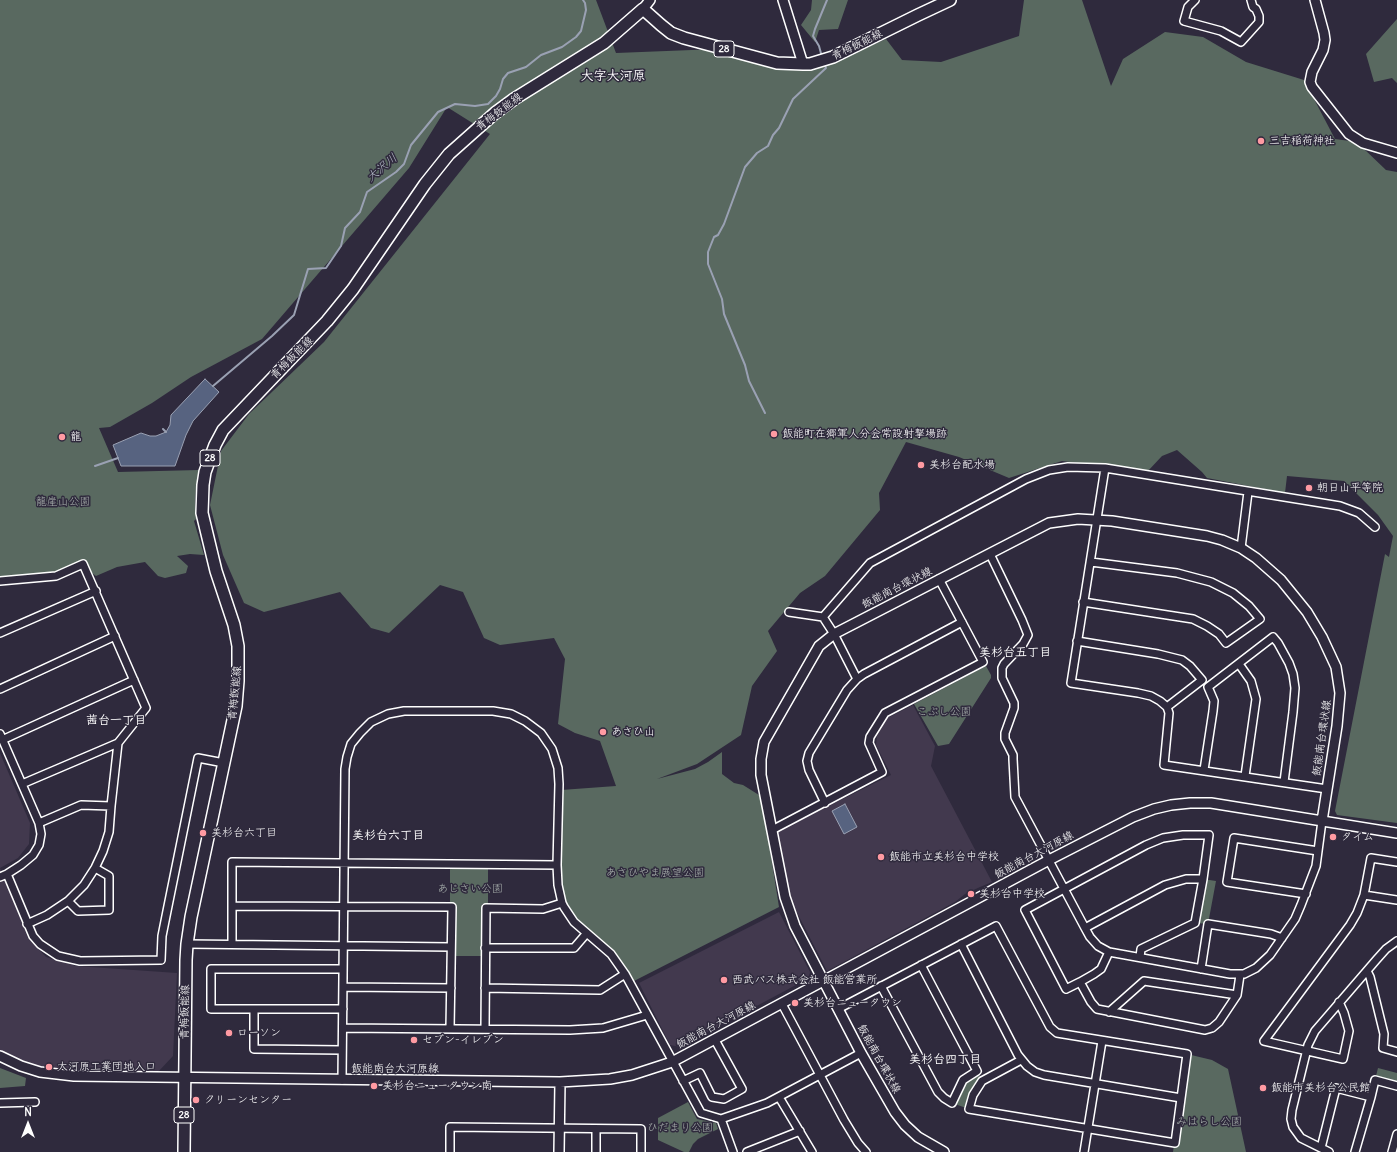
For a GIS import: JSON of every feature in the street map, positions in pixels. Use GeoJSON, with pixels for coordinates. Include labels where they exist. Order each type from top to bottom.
{"type":"FeatureCollection","features":[{"type":"Feature","properties":{"kind":"main road","name":"青梅飯能線"},"geometry":{"type":"LineString","coordinates":[[184,1152],[187,944],[236,706],[238,682],[238,646],[234,625],[216,571],[202,513],[203,485],[215,445],[223,430],[328,321],[353,289],[425,184],[449,154],[477,127],[495,113],[514,99],[604,43],[643,9],[660,25],[684,38],[777,63],[809,63],[833,58],[950,0]]}},
{"type":"Feature","properties":{"kind":"street"},"geometry":{"type":"LineString","coordinates":[[643,9],[650,0]]}},
{"type":"Feature","properties":{"kind":"street"},"geometry":{"type":"LineString","coordinates":[[783,0],[809,63]]}},
{"type":"Feature","properties":{"kind":"street"},"geometry":{"type":"LineString","coordinates":[[1195,0],[1188,7],[1184,21],[1221,31],[1240,42],[1259,22],[1259,16],[1256,9],[1253,7],[1251,0]]}},
{"type":"Feature","properties":{"kind":"street"},"geometry":{"type":"LineString","coordinates":[[1315,0],[1325,40],[1323,50],[1311,78],[1310,82],[1312,87],[1349,134],[1363,143],[1397,153]]}},
{"type":"Feature","properties":{"kind":"street"},"geometry":{"type":"LineString","coordinates":[[823,617],[870,563],[1026,479],[1049,470],[1068,467],[1105,468],[1350,509],[1359,513],[1375,527]]}},
{"type":"Feature","properties":{"kind":"street"},"geometry":{"type":"LineString","coordinates":[[1105,468],[1071,683],[1138,693],[1150,696],[1160,701],[1167,707],[1169,713],[1164,765],[1327,789]]}},
{"type":"Feature","properties":{"kind":"street"},"geometry":{"type":"LineString","coordinates":[[1240,548],[1248,492]]}},
{"type":"Feature","properties":{"kind":"street","name":"飯能南台環状線"},"geometry":{"type":"LineString","coordinates":[[944,1152],[918,1137],[895,1112],[861,1053],[825,981],[795,926],[790,914],[782,884],[762,775],[761,759],[764,742],[819,646],[834,634],[1049,523],[1078,518],[1097,519],[1207,536],[1222,540],[1240,548],[1256,558],[1281,580],[1306,612],[1322,637],[1336,668],[1340,693],[1337,726],[1322,821]]}},
{"type":"Feature","properties":{"kind":"street"},"geometry":{"type":"LineString","coordinates":[[990,554],[1027,630],[1028,635],[1023,644],[1002,668],[1002,678],[1014,703],[1014,708],[1005,733],[1005,739],[1013,754],[1015,767],[1015,797],[1090,937],[1098,946],[1109,952],[1240,975],[1256,968],[1270,955],[1295,919],[1316,866],[1322,821]]}},
{"type":"Feature","properties":{"kind":"street"},"geometry":{"type":"LineString","coordinates":[[1083,602],[1193,619],[1219,634],[1226,643],[1260,619],[1249,606],[1233,593],[1211,582],[1176,573],[1091,562]]}},
{"type":"Feature","properties":{"kind":"street"},"geometry":{"type":"LineString","coordinates":[[0,581],[56,576],[83,564],[146,708],[118,742],[22,784]]}},
{"type":"Feature","properties":{"kind":"street"},"geometry":{"type":"LineString","coordinates":[[772,830],[882,772],[870,743],[870,737],[885,713],[983,662],[939,579]]}},
{"type":"Feature","properties":{"kind":"street"},"geometry":{"type":"LineString","coordinates":[[0,634],[96,591]]}},
{"type":"Feature","properties":{"kind":"street"},"geometry":{"type":"LineString","coordinates":[[789,612],[823,617],[834,634],[857,679]]}},
{"type":"Feature","properties":{"kind":"street"},"geometry":{"type":"LineString","coordinates":[[825,802],[809,770],[807,761],[809,753],[847,690],[857,679],[962,622]]}},
{"type":"Feature","properties":{"kind":"street"},"geometry":{"type":"LineString","coordinates":[[0,688],[115,636]]}},
{"type":"Feature","properties":{"kind":"street"},"geometry":{"type":"LineString","coordinates":[[1204,770],[1214,701],[1208,687],[1273,637],[1281,646],[1293,674],[1294,698],[1284,782]]}},
{"type":"Feature","properties":{"kind":"street"},"geometry":{"type":"LineString","coordinates":[[1077,641],[1158,654],[1182,660],[1190,666],[1202,680],[1167,707]]}},
{"type":"Feature","properties":{"kind":"street"},"geometry":{"type":"LineString","coordinates":[[1239,664],[1252,681],[1256,699],[1245,776]]}},
{"type":"Feature","properties":{"kind":"street"},"geometry":{"type":"LineString","coordinates":[[134,680],[1,737],[39,823],[41,834],[39,845],[33,855],[4,876],[33,936],[40,944],[58,956],[80,961],[161,960],[162,936],[198,758],[224,763]]}},
{"type":"Feature","properties":{"kind":"street"},"geometry":{"type":"LineString","coordinates":[[342,1080],[345,769],[347,757],[351,744],[371,722],[388,714],[404,711],[485,711],[511,714],[525,721],[541,733],[552,749],[558,768],[557,865],[558,885],[562,903],[574,922],[586,934],[611,954],[625,974],[701,1113],[721,1119],[767,1103],[861,1053]]}},
{"type":"Feature","properties":{"kind":"street"},"geometry":{"type":"LineString","coordinates":[[27,924],[47,915],[68,902],[84,885],[95,868],[103,851],[109,832],[118,742]]}},
{"type":"Feature","properties":{"kind":"street","name":"飯能南台大河原線"},"geometry":{"type":"LineString","coordinates":[[0,1056],[21,1066],[40,1072],[74,1076],[560,1082],[610,1079],[632,1075],[672,1062],[1049,860],[1133,817],[1154,809],[1190,803],[1211,803],[1397,833]]}},
{"type":"Feature","properties":{"kind":"street"},"geometry":{"type":"LineString","coordinates":[[39,823],[81,805],[111,806]]}},
{"type":"Feature","properties":{"kind":"street"},"geometry":{"type":"LineString","coordinates":[[1109,952],[1101,968],[1094,974],[1066,989],[1025,910],[1146,845],[1164,838],[1183,835],[1209,835],[1204,879],[1195,923],[1141,949],[1140,957]]}},
{"type":"Feature","properties":{"kind":"street"},"geometry":{"type":"LineString","coordinates":[[1306,894],[1227,882],[1234,838],[1318,851]]}},
{"type":"Feature","properties":{"kind":"street"},"geometry":{"type":"LineString","coordinates":[[1339,1002],[1349,1031],[1343,1059],[1264,1041],[1350,925],[1364,894],[1371,858],[1397,862]]}},
{"type":"Feature","properties":{"kind":"street"},"geometry":{"type":"LineString","coordinates":[[232,944],[232,862],[557,865]]}},
{"type":"Feature","properties":{"kind":"street"},"geometry":{"type":"LineString","coordinates":[[68,902],[78,910],[109,910],[109,876],[95,868]]}},
{"type":"Feature","properties":{"kind":"street"},"geometry":{"type":"LineString","coordinates":[[1085,928],[1165,885],[1186,879],[1204,879]]}},
{"type":"Feature","properties":{"kind":"street"},"geometry":{"type":"LineString","coordinates":[[1364,894],[1397,900]]}},
{"type":"Feature","properties":{"kind":"street"},"geometry":{"type":"LineString","coordinates":[[485,1029],[486,908],[543,909],[562,903]]}},
{"type":"Feature","properties":{"kind":"street"},"geometry":{"type":"LineString","coordinates":[[232,906],[452,908],[450,1029]]}},
{"type":"Feature","properties":{"kind":"street"},"geometry":{"type":"LineString","coordinates":[[1201,969],[1208,924],[1271,934],[1282,938]]}},
{"type":"Feature","properties":{"kind":"street"},"geometry":{"type":"LineString","coordinates":[[838,1009],[996,926],[1050,1027],[1057,1033],[1187,1054],[1175,1143],[969,1109],[973,1095],[982,1081],[1021,1060]]}},
{"type":"Feature","properties":{"kind":"street"},"geometry":{"type":"LineString","coordinates":[[485,948],[574,948],[586,934]]}},
{"type":"Feature","properties":{"kind":"street"},"geometry":{"type":"LineString","coordinates":[[1329,1152],[1301,1138],[1293,1127],[1291,1119],[1306,1051],[1315,1031],[1339,1002],[1376,959],[1397,943]]}},
{"type":"Feature","properties":{"kind":"street"},"geometry":{"type":"LineString","coordinates":[[187,944],[451,947]]}},
{"type":"Feature","properties":{"kind":"street"},"geometry":{"type":"LineString","coordinates":[[961,944],[1021,1060],[1035,1072],[1044,1075],[1181,1098]]}},
{"type":"Feature","properties":{"kind":"street"},"geometry":{"type":"LineString","coordinates":[[881,986],[938,1092],[952,1103],[963,1080],[977,1071],[921,965]]}},
{"type":"Feature","properties":{"kind":"street"},"geometry":{"type":"LineString","coordinates":[[343,969],[211,968],[211,1009],[343,1009]]}},
{"type":"Feature","properties":{"kind":"street"},"geometry":{"type":"LineString","coordinates":[[1367,971],[1370,977],[1384,1034],[1383,1048],[1397,1052]]}},
{"type":"Feature","properties":{"kind":"street"},"geometry":{"type":"LineString","coordinates":[[485,988],[600,990],[625,974]]}},
{"type":"Feature","properties":{"kind":"street"},"geometry":{"type":"LineString","coordinates":[[1080,982],[1091,1002],[1097,1009],[1205,1030],[1212,1028],[1219,1022],[1237,995],[1240,975]]}},
{"type":"Feature","properties":{"kind":"street"},"geometry":{"type":"LineString","coordinates":[[1109,1012],[1144,981],[1237,995]]}},
{"type":"Feature","properties":{"kind":"street"},"geometry":{"type":"LineString","coordinates":[[343,987],[451,988]]}},
{"type":"Feature","properties":{"kind":"street"},"geometry":{"type":"LineString","coordinates":[[782,1004],[844,1120],[858,1143],[866,1152]]}},
{"type":"Feature","properties":{"kind":"street"},"geometry":{"type":"LineString","coordinates":[[254,1009],[254,1048],[342,1050]]}},
{"type":"Feature","properties":{"kind":"street"},"geometry":{"type":"LineString","coordinates":[[342,1028],[570,1030],[603,1028],[648,1015]]}},
{"type":"Feature","properties":{"kind":"street"},"geometry":{"type":"LineString","coordinates":[[683,1081],[700,1073],[712,1097],[724,1099],[742,1089],[714,1040]]}},
{"type":"Feature","properties":{"kind":"street"},"geometry":{"type":"LineString","coordinates":[[1084,1152],[1102,1041]]}},
{"type":"Feature","properties":{"kind":"street"},"geometry":{"type":"LineString","coordinates":[[1356,1152],[1375,1080],[1397,1086]]}},
{"type":"Feature","properties":{"kind":"street"},"geometry":{"type":"LineString","coordinates":[[558,1152],[560,1082]]}},
{"type":"Feature","properties":{"kind":"street"},"geometry":{"type":"LineString","coordinates":[[1321,1148],[1336,1088],[1370,1097]]}},
{"type":"Feature","properties":{"kind":"street"},"geometry":{"type":"LineString","coordinates":[[779,1097],[812,1152]]}},
{"type":"Feature","properties":{"kind":"street"},"geometry":{"type":"LineString","coordinates":[[0,1103],[35,1102]]}},
{"type":"Feature","properties":{"kind":"street"},"geometry":{"type":"LineString","coordinates":[[721,1119],[733,1152]]}},
{"type":"Feature","properties":{"kind":"street"},"geometry":{"type":"LineString","coordinates":[[450,1152],[450,1128],[641,1129],[641,1152]]}},
{"type":"Feature","properties":{"kind":"street"},"geometry":{"type":"LineString","coordinates":[[596,1128],[596,1152]]}},
{"type":"Feature","properties":{"kind":"street"},"geometry":{"type":"LineString","coordinates":[[747,1152],[800,1131]]}},
{"type":"Feature","properties":{"kind":"street"},"geometry":{"type":"LineString","coordinates":[[1392,1152],[1397,1134]]}},
{"type":"Feature","properties":{"kind":"shaded area","name":"飯能市立美杉台中学校"},"geometry":{"type":"Polygon","coordinates":[[[913,705],[935,746],[931,766],[992,882],[965,894],[955,902],[827,971],[789,897],[778,831],[891,775],[876,745],[877,736],[887,718],[913,705]]]}},
{"type":"Feature","properties":{"kind":"shaded area"},"geometry":{"type":"Polygon","coordinates":[[[0,753],[30,823],[29,844],[18,858],[0,868],[0,753]]]}},
{"type":"Feature","properties":{"kind":"shaded area"},"geometry":{"type":"Polygon","coordinates":[[[0,868],[28,938],[46,957],[76,966],[177,973],[173,1056],[158,1072],[78,1073],[39,1067],[0,1052],[0,868]]]}},
{"type":"Feature","properties":{"kind":"shaded area","name":"西武バス株式会社 飯能営業所"},"geometry":{"type":"Polygon","coordinates":[[[779,912],[810,972],[809,978],[680,1047],[670,1045],[639,983],[779,912]]]}},
{"type":"Feature","properties":{"kind":"green space"},"geometry":{"type":"Polygon","coordinates":[[[0,0],[596,0],[616,53],[717,49],[779,69],[820,68],[886,39],[902,60],[941,62],[1019,36],[1024,0],[1082,0],[1111,86],[1123,59],[1165,32],[1203,37],[1246,62],[1304,80],[1335,139],[1350,141],[1363,148],[1386,170],[1397,172],[1397,823],[1337,815],[1335,811],[1385,554],[1389,557],[1393,536],[1378,515],[1344,481],[1287,476],[1285,493],[1207,478],[1177,450],[1162,456],[1147,472],[1062,461],[1009,478],[959,457],[906,442],[879,493],[880,510],[825,576],[800,593],[768,631],[777,651],[752,686],[741,735],[697,764],[657,779],[695,769],[722,752],[722,774],[734,783],[743,785],[759,795],[764,812],[779,907],[634,981],[618,959],[572,915],[566,904],[561,886],[561,790],[616,786],[600,741],[575,733],[558,724],[565,659],[554,638],[500,645],[484,638],[463,592],[440,585],[389,633],[371,628],[340,592],[264,612],[244,603],[223,555],[210,505],[221,451],[249,414],[324,342],[490,134],[447,107],[409,168],[262,339],[191,377],[152,403],[110,427],[99,428],[118,472],[199,470],[195,503],[196,519],[194,521],[204,555],[190,554],[177,556],[188,566],[186,573],[165,578],[158,576],[145,562],[117,567],[96,576],[89,571],[84,561],[53,573],[0,578],[0,0]]]}},
{"type":"Feature","properties":{"kind":"green space"},"geometry":{"type":"Polygon","coordinates":[[[812,0],[848,0],[838,29],[819,30],[815,42],[801,25],[811,10],[812,0]]]}},
{"type":"Feature","properties":{"kind":"green space"},"geometry":{"type":"Polygon","coordinates":[[[1397,19],[1397,83],[1392,78],[1374,82],[1366,54],[1397,19]]]}},
{"type":"Feature","properties":{"kind":"green space","name":"こぶし公園"},"geometry":{"type":"Polygon","coordinates":[[[986,666],[991,678],[949,744],[938,746],[914,704],[986,666]]]}},
{"type":"Feature","properties":{"kind":"green space","name":"あじさい公園"},"geometry":{"type":"Polygon","coordinates":[[[450,866],[488,866],[488,904],[482,904],[482,956],[455,956],[455,904],[450,904],[450,866]]]}},
{"type":"Feature","properties":{"kind":"green space"},"geometry":{"type":"Polygon","coordinates":[[[1203,879],[1216,881],[1208,924],[1195,923],[1203,879]]]}},
{"type":"Feature","properties":{"kind":"green space","name":"みはらし公園"},"geometry":{"type":"Polygon","coordinates":[[[1187,1054],[1212,1060],[1228,1069],[1246,1152],[1173,1152],[1187,1054]]]}},
{"type":"Feature","properties":{"kind":"green space"},"geometry":{"type":"Polygon","coordinates":[[[0,1068],[26,1078],[25,1086],[0,1088],[0,1068]]]}},
{"type":"Feature","properties":{"kind":"green space"},"geometry":{"type":"Polygon","coordinates":[[[1378,1068],[1397,1073],[1397,1086],[1375,1080],[1378,1068]]]}},
{"type":"Feature","properties":{"kind":"green space"},"geometry":{"type":"Polygon","coordinates":[[[977,1071],[982,1081],[969,1109],[952,1103],[957,1091],[977,1071]]]}},
{"type":"Feature","properties":{"kind":"green space","name":"ひだまり公園"},"geometry":{"type":"Polygon","coordinates":[[[688,1102],[697,1119],[716,1123],[718,1129],[698,1139],[693,1144],[689,1152],[684,1152],[658,1140],[658,1118],[688,1102]]]}},
{"type":"Feature","properties":{"kind":"water"},"geometry":{"type":"Polygon","coordinates":[[[205,379],[219,392],[193,421],[186,435],[175,466],[121,466],[113,445],[141,433],[156,436],[166,432],[170,425],[171,415],[205,379]]]}},
{"type":"Feature","properties":{"kind":"water"},"geometry":{"type":"Polygon","coordinates":[[[845,804],[857,827],[844,834],[832,811],[845,804]]]}},
{"type":"Feature","properties":{"kind":"waterway","name":"大沢川"},"geometry":{"type":"LineString","coordinates":[[213,386],[272,336],[294,315],[308,269],[326,268],[341,246],[345,228],[360,212],[367,192],[396,172],[404,164],[411,145],[438,112],[455,104],[475,106],[488,104],[496,96],[503,79],[508,73],[526,67],[541,55],[562,47],[576,37],[581,31],[586,10],[583,0]]}},
{"type":"Feature","properties":{"kind":"waterway"},"geometry":{"type":"LineString","coordinates":[[822,57],[819,46],[813,36],[827,0]]}},
{"type":"Feature","properties":{"kind":"waterway"},"geometry":{"type":"LineString","coordinates":[[765,413],[749,381],[745,365],[724,314],[722,299],[708,264],[708,252],[714,237],[718,235],[724,224],[745,167],[757,153],[768,146],[773,135],[779,128],[793,99],[826,68],[824,63]]}},
{"type":"Feature","properties":{"kind":"waterway"},"geometry":{"type":"LineString","coordinates":[[163,429],[166,432]]}},
{"type":"Feature","properties":{"kind":"waterway"},"geometry":{"type":"LineString","coordinates":[[95,466],[118,458]]}},
{"type":"Feature","properties":{"kind":"place","name":"三吉稲荷神社"},"geometry":{"type":"Point","coordinates":[1261,141]}},
{"type":"Feature","properties":{"kind":"place","name":"飯能町在郷軍人分会常設射撃場跡"},"geometry":{"type":"Point","coordinates":[774,434]}},
{"type":"Feature","properties":{"kind":"place","name":"龍"},"geometry":{"type":"Point","coordinates":[62,437]}},
{"type":"Feature","properties":{"kind":"place","name":"美杉台配水場"},"geometry":{"type":"Point","coordinates":[921,465]}},
{"type":"Feature","properties":{"kind":"place","name":"朝日山平等院"},"geometry":{"type":"Point","coordinates":[1309,488]}},
{"type":"Feature","properties":{"kind":"place","name":"あさひ山"},"geometry":{"type":"Point","coordinates":[603,732]}},
{"type":"Feature","properties":{"kind":"place","name":"美杉台六丁目"},"geometry":{"type":"Point","coordinates":[203,833]}},
{"type":"Feature","properties":{"kind":"place","name":"タイム"},"geometry":{"type":"Point","coordinates":[1333,837]}},
{"type":"Feature","properties":{"kind":"place","name":"飯能市立美杉台中学校"},"geometry":{"type":"Point","coordinates":[881,857]}},
{"type":"Feature","properties":{"kind":"place","name":"美杉台中学校"},"geometry":{"type":"Point","coordinates":[971,894]}},
{"type":"Feature","properties":{"kind":"place","name":"西武バス株式会社 飯能営業所"},"geometry":{"type":"Point","coordinates":[724,980]}},
{"type":"Feature","properties":{"kind":"place","name":"美杉台ニュータウン"},"geometry":{"type":"Point","coordinates":[795,1003]}},
{"type":"Feature","properties":{"kind":"place","name":"ローソン"},"geometry":{"type":"Point","coordinates":[229,1033]}},
{"type":"Feature","properties":{"kind":"place","name":"セブン-イレブン"},"geometry":{"type":"Point","coordinates":[414,1040]}},
{"type":"Feature","properties":{"kind":"place","name":"大河原工業団地入口"},"geometry":{"type":"Point","coordinates":[49,1067]}},
{"type":"Feature","properties":{"kind":"place","name":"美杉台ニュータウン南"},"geometry":{"type":"Point","coordinates":[374,1086]}},
{"type":"Feature","properties":{"kind":"place","name":"飯能市美杉台公民館"},"geometry":{"type":"Point","coordinates":[1263,1088]}},
{"type":"Feature","properties":{"kind":"place","name":"クリーンセンター"},"geometry":{"type":"Point","coordinates":[196,1100]}},
{"type":"Feature","properties":{"kind":"district","name":"大字大河原"},"geometry":{"type":"Point","coordinates":[613,76]}},
{"type":"Feature","properties":{"kind":"district","name":"美杉台五丁目"},"geometry":{"type":"Point","coordinates":[1015,653]}},
{"type":"Feature","properties":{"kind":"district","name":"茜台一丁目"},"geometry":{"type":"Point","coordinates":[116,721]}},
{"type":"Feature","properties":{"kind":"district","name":"美杉台六丁目"},"geometry":{"type":"Point","coordinates":[388,836]}},
{"type":"Feature","properties":{"kind":"district","name":"美杉台四丁目"},"geometry":{"type":"Point","coordinates":[945,1060]}},
{"type":"Feature","properties":{"kind":"park label","name":"龍崖山公園"},"geometry":{"type":"Point","coordinates":[63,502]}},
{"type":"Feature","properties":{"kind":"park label","name":"あさひやま展望公園"},"geometry":{"type":"Point","coordinates":[655,873]}}]}
